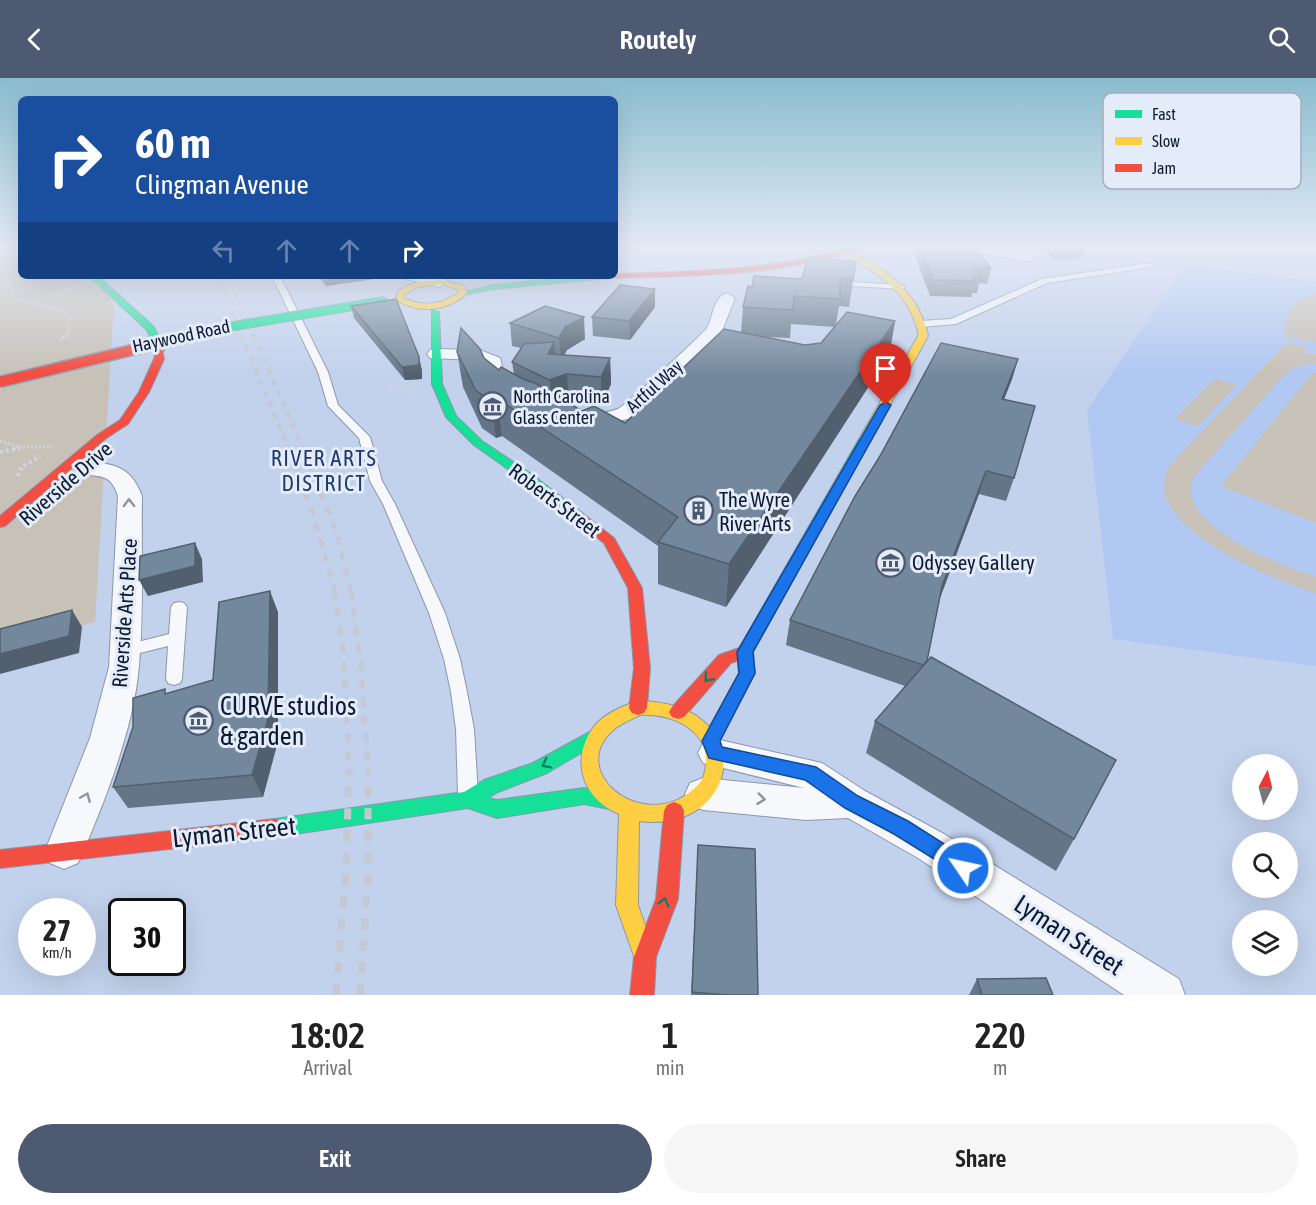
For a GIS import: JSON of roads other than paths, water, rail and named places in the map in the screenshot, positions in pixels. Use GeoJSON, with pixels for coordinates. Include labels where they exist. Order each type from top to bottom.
{"type":"FeatureCollection","features":[{"type":"Feature","properties":{"kind":"main road","name":"Riverside Drive"},"geometry":{"type":"LineString","coordinates":[[79,474],[119,436],[124,422],[153,375],[159,359],[156,336],[142,320],[101,290]]}},
{"type":"Feature","properties":{"kind":"main road","name":"Haywood Road"},"geometry":{"type":"LineString","coordinates":[[0,382],[121,350],[228,326],[315,310],[384,301],[400,290]]}},
{"type":"Feature","properties":{"kind":"main road"},"geometry":{"type":"LineString","coordinates":[[408,290],[407,303],[421,305],[446,303]]}},
{"type":"Feature","properties":{"kind":"main road"},"geometry":{"type":"LineString","coordinates":[[421,305],[435,312],[463,293],[479,290]]}},
{"type":"Feature","properties":{"kind":"main road"},"geometry":{"type":"LineString","coordinates":[[713,747],[747,673],[745,652],[921,343],[923,336],[920,324],[903,290]]}},
{"type":"Feature","properties":{"kind":"main road","name":"Roberts Street"},"geometry":{"type":"LineString","coordinates":[[435,312],[437,384],[443,403],[451,417],[463,431],[609,541],[635,588],[642,668],[638,708]]}},
{"type":"Feature","properties":{"kind":"main road","name":"Riverside Drive"},"geometry":{"type":"LineString","coordinates":[[0,523],[101,437],[124,422]]}},
{"type":"Feature","properties":{"kind":"main road","name":"Riverside Drive"},"geometry":{"type":"LineString","coordinates":[[0,539],[59,491]]}},
{"type":"Feature","properties":{"kind":"main road"},"geometry":{"type":"LineString","coordinates":[[678,712],[724,659],[745,652]]}},
{"type":"Feature","properties":{"kind":"main road"},"geometry":{"type":"LineString","coordinates":[[638,708],[661,708],[678,712],[692,719],[703,729],[713,747],[716,767],[711,781],[688,802],[652,814],[629,812],[609,801],[595,787],[588,769],[589,751],[597,735],[609,722],[638,708]]}},
{"type":"Feature","properties":{"kind":"main road","name":"Lyman Street"},"geometry":{"type":"LineString","coordinates":[[0,859],[327,822],[468,800],[491,786],[540,768],[597,735]]}},
{"type":"Feature","properties":{"kind":"main road","name":"Lyman Street"},"geometry":{"type":"LineString","coordinates":[[468,800],[497,809],[584,796],[609,801]]}},
{"type":"Feature","properties":{"kind":"main road"},"geometry":{"type":"LineString","coordinates":[[642,995],[645,957],[667,899],[688,802]]}},
{"type":"Feature","properties":{"kind":"main road"},"geometry":{"type":"LineString","coordinates":[[629,812],[627,905],[645,957]]}},
{"type":"Feature","properties":{"kind":"street","name":"Artful Way"},"geometry":{"type":"LineString","coordinates":[[558,417],[579,422],[626,414],[714,332],[727,298]]}},
{"type":"Feature","properties":{"kind":"street"},"geometry":{"type":"LineString","coordinates":[[436,354],[480,355],[493,362],[498,388],[527,406]]}},
{"type":"Feature","properties":{"kind":"street","name":"Riverside Arts Place"},"geometry":{"type":"LineString","coordinates":[[64,851],[96,774],[119,694],[124,651],[130,496],[126,483],[119,474],[79,474]]}},
{"type":"Feature","properties":{"kind":"street","name":"Lyman Street"},"geometry":{"type":"LineString","coordinates":[[713,747],[810,773],[852,802],[911,834],[1163,995]]}},
{"type":"Feature","properties":{"kind":"street"},"geometry":{"type":"LineString","coordinates":[[688,802],[806,804],[852,802]]}},
{"type":"Feature","properties":{"kind":"lane"},"geometry":{"type":"LineString","coordinates":[[283,290],[323,372],[333,406],[364,436],[376,481],[389,504],[437,613],[452,659],[459,692],[465,729],[468,800]]}},
{"type":"Feature","properties":{"kind":"lane"},"geometry":{"type":"LineString","coordinates":[[920,324],[953,322],[1024,290]]}},
{"type":"Feature","properties":{"kind":"lane"},"geometry":{"type":"LineString","coordinates":[[174,679],[179,607]]}},
{"type":"Feature","properties":{"kind":"lane"},"geometry":{"type":"LineString","coordinates":[[124,651],[177,638]]}},
{"type":"Feature","properties":{"kind":"railway"},"geometry":{"type":"LineString","coordinates":[[223,290],[242,337]]}},
{"type":"Feature","properties":{"kind":"railway"},"geometry":{"type":"LineString","coordinates":[[234,290],[254,337]]}},
{"type":"Feature","properties":{"kind":"railway"},"geometry":{"type":"LineString","coordinates":[[241,335],[289,449]]}},
{"type":"Feature","properties":{"kind":"railway"},"geometry":{"type":"LineString","coordinates":[[254,335],[303,449]]}},
{"type":"Feature","properties":{"kind":"railway"},"geometry":{"type":"LineString","coordinates":[[288,448],[313,514],[335,591]]}},
{"type":"Feature","properties":{"kind":"railway"},"geometry":{"type":"LineString","coordinates":[[302,448],[336,531],[351,591]]}},
{"type":"Feature","properties":{"kind":"railway"},"geometry":{"type":"LineString","coordinates":[[334,590],[343,647],[349,770]]}},
{"type":"Feature","properties":{"kind":"railway"},"geometry":{"type":"LineString","coordinates":[[351,590],[361,665],[368,770]]}},
{"type":"Feature","properties":{"kind":"railway"},"geometry":{"type":"LineString","coordinates":[[336,995],[346,871],[349,770]]}},
{"type":"Feature","properties":{"kind":"railway"},"geometry":{"type":"LineString","coordinates":[[360,995],[368,878],[368,770]]}},
{"type":"Feature","properties":{"kind":"place","name":"North Carolina Glass Center"},"geometry":{"type":"Point","coordinates":[492,406]}},
{"type":"Feature","properties":{"kind":"place","name":"The Wyre River Arts"},"geometry":{"type":"Point","coordinates":[698,511]}},
{"type":"Feature","properties":{"kind":"place","name":"Odyssey Gallery"},"geometry":{"type":"Point","coordinates":[891,562]}},
{"type":"Feature","properties":{"kind":"place","name":"CURVE studios & garden"},"geometry":{"type":"Point","coordinates":[199,721]}},
{"type":"Feature","properties":{"kind":"district","name":"RIVER ARTS DISTRICT"},"geometry":{"type":"Point","coordinates":[324,470]}}]}
